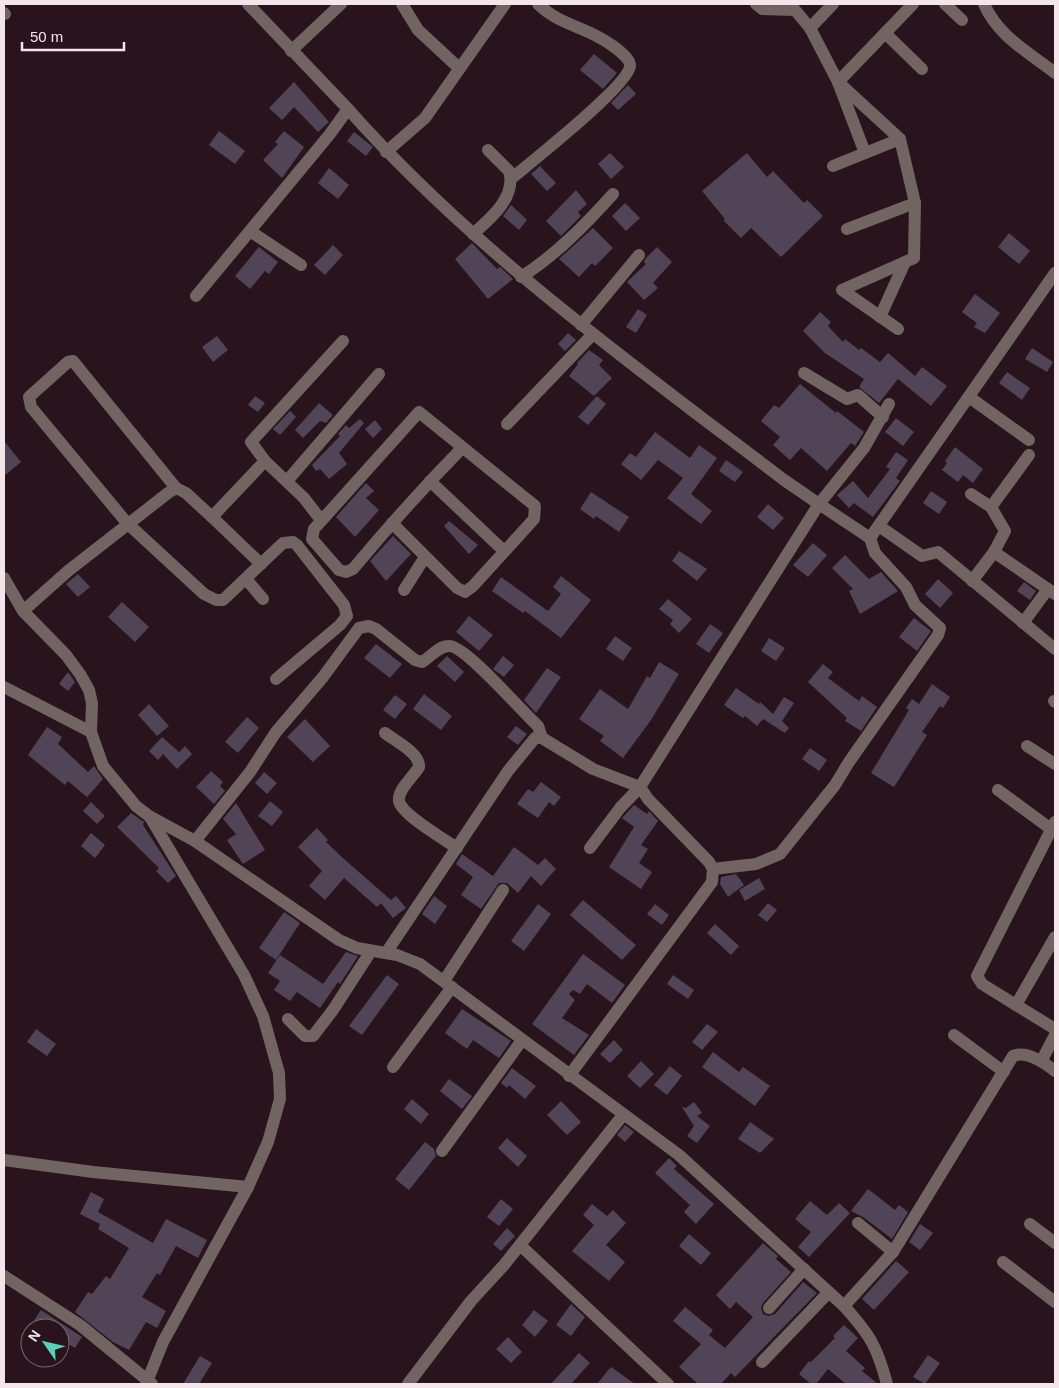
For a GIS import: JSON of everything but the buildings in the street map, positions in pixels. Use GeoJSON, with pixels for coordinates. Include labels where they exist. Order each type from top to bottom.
{"type":"FeatureCollection","features":[{"type":"Feature","properties":{"kind":"street"},"geometry":{"type":"LineString","coordinates":[[248,4],[348,109],[386,152],[473,234],[521,277],[581,325],[784,480],[870,538],[875,552],[906,587],[915,604],[940,628],[938,635],[848,762],[835,785],[780,854],[756,864],[712,869]]}},
{"type":"Feature","properties":{"kind":"street"},"geometry":{"type":"LineString","coordinates":[[291,51],[341,4]]}},
{"type":"Feature","properties":{"kind":"street"},"geometry":{"type":"LineString","coordinates":[[402,4],[418,30],[459,68]]}},
{"type":"Feature","properties":{"kind":"street"},"geometry":{"type":"LineString","coordinates":[[386,152],[425,118],[505,4]]}},
{"type":"Feature","properties":{"kind":"street"},"geometry":{"type":"LineString","coordinates":[[512,178],[596,106],[624,78],[630,68],[626,58],[612,46],[590,31],[557,20],[538,4]]}},
{"type":"Feature","properties":{"kind":"street"},"geometry":{"type":"LineString","coordinates":[[756,4],[762,10],[794,10],[810,28],[838,82],[865,153]]}},
{"type":"Feature","properties":{"kind":"street"},"geometry":{"type":"LineString","coordinates":[[810,28],[833,4]]}},
{"type":"Feature","properties":{"kind":"street"},"geometry":{"type":"LineString","coordinates":[[838,82],[913,4]]}},
{"type":"Feature","properties":{"kind":"street"},"geometry":{"type":"LineString","coordinates":[[945,4],[962,20]]}},
{"type":"Feature","properties":{"kind":"street"},"geometry":{"type":"LineString","coordinates":[[984,4],[991,19],[1006,37],[1055,73]]}},
{"type":"Feature","properties":{"kind":"street"},"geometry":{"type":"LineString","coordinates":[[886,32],[922,69]]}},
{"type":"Feature","properties":{"kind":"street"},"geometry":{"type":"LineString","coordinates":[[838,82],[900,140],[915,203],[914,258],[842,290],[898,329]]}},
{"type":"Feature","properties":{"kind":"street"},"geometry":{"type":"LineString","coordinates":[[196,296],[348,109]]}},
{"type":"Feature","properties":{"kind":"street"},"geometry":{"type":"LineString","coordinates":[[833,166],[900,140]]}},
{"type":"Feature","properties":{"kind":"street"},"geometry":{"type":"LineString","coordinates":[[473,234],[493,216],[511,188],[512,178],[509,171],[488,150]]}},
{"type":"Feature","properties":{"kind":"street"},"geometry":{"type":"LineString","coordinates":[[521,277],[559,248],[613,194]]}},
{"type":"Feature","properties":{"kind":"street"},"geometry":{"type":"LineString","coordinates":[[847,229],[915,203]]}},
{"type":"Feature","properties":{"kind":"street"},"geometry":{"type":"LineString","coordinates":[[250,231],[301,265]]}},
{"type":"Feature","properties":{"kind":"street"},"geometry":{"type":"LineString","coordinates":[[581,325],[639,254]]}},
{"type":"Feature","properties":{"kind":"street"},"geometry":{"type":"LineString","coordinates":[[880,317],[905,262]]}},
{"type":"Feature","properties":{"kind":"street"},"geometry":{"type":"LineString","coordinates":[[870,538],[1055,273]]}},
{"type":"Feature","properties":{"kind":"street"},"geometry":{"type":"LineString","coordinates":[[506,424],[593,334]]}},
{"type":"Feature","properties":{"kind":"street"},"geometry":{"type":"LineString","coordinates":[[321,520],[287,481],[265,462],[251,440],[343,341]]}},
{"type":"Feature","properties":{"kind":"street"},"geometry":{"type":"LineString","coordinates":[[261,564],[186,493],[176,488],[74,362],[68,362],[29,397],[29,403],[127,523],[204,594],[216,600],[223,600],[246,579],[283,543],[293,542],[347,612],[340,625],[276,679]]}},
{"type":"Feature","properties":{"kind":"street"},"geometry":{"type":"LineString","coordinates":[[804,373],[847,399],[858,395],[883,417]]}},
{"type":"Feature","properties":{"kind":"street"},"geometry":{"type":"LineString","coordinates":[[287,481],[379,374]]}},
{"type":"Feature","properties":{"kind":"street"},"geometry":{"type":"LineString","coordinates":[[969,397],[1029,440]]}},
{"type":"Feature","properties":{"kind":"street"},"geometry":{"type":"LineString","coordinates":[[590,848],[620,808],[640,787],[819,504],[850,467],[883,417],[889,404]]}},
{"type":"Feature","properties":{"kind":"street"},"geometry":{"type":"LineString","coordinates":[[392,524],[457,588],[466,592],[473,586],[534,519],[535,506],[419,412],[321,520],[314,529],[312,538],[340,570],[346,572],[353,569],[392,524],[430,481],[462,448]]}},
{"type":"Feature","properties":{"kind":"street"},"geometry":{"type":"LineString","coordinates":[[991,506],[1029,456]]}},
{"type":"Feature","properties":{"kind":"street"},"geometry":{"type":"LineString","coordinates":[[212,517],[265,462]]}},
{"type":"Feature","properties":{"kind":"street"},"geometry":{"type":"LineString","coordinates":[[430,481],[504,550]]}},
{"type":"Feature","properties":{"kind":"street"},"geometry":{"type":"LineString","coordinates":[[23,611],[127,523],[176,488]]}},
{"type":"Feature","properties":{"kind":"street"},"geometry":{"type":"LineString","coordinates":[[971,494],[991,506],[1005,531],[994,552],[972,581]]}},
{"type":"Feature","properties":{"kind":"street"},"geometry":{"type":"LineString","coordinates":[[879,526],[922,556],[938,552],[1055,649]]}},
{"type":"Feature","properties":{"kind":"street"},"geometry":{"type":"LineString","coordinates":[[994,552],[1052,591],[1023,624]]}},
{"type":"Feature","properties":{"kind":"street"},"geometry":{"type":"LineString","coordinates":[[404,590],[425,557]]}},
{"type":"Feature","properties":{"kind":"street"},"geometry":{"type":"LineString","coordinates":[[4,578],[23,611],[66,656],[80,674],[89,690],[92,703],[91,732],[103,766],[136,806],[149,816],[195,840],[338,940],[357,948],[386,953],[420,964],[678,1155],[844,1306],[867,1332],[879,1355],[887,1384]]}},
{"type":"Feature","properties":{"kind":"street"},"geometry":{"type":"LineString","coordinates":[[246,579],[263,599]]}},
{"type":"Feature","properties":{"kind":"street"},"geometry":{"type":"LineString","coordinates":[[195,840],[250,772],[276,732],[323,677],[359,628],[369,626],[376,629],[415,660],[422,662],[439,648],[456,646],[475,662],[538,726],[542,738]]}},
{"type":"Feature","properties":{"kind":"street"},"geometry":{"type":"LineString","coordinates":[[4,687],[91,732]]}},
{"type":"Feature","properties":{"kind":"street"},"geometry":{"type":"LineString","coordinates":[[385,733],[414,754],[420,762],[419,767],[400,794],[398,800],[401,806],[419,822],[456,848]]}},
{"type":"Feature","properties":{"kind":"street"},"geometry":{"type":"LineString","coordinates":[[386,953],[456,848],[532,740],[538,737],[542,738],[592,768],[640,787],[648,800],[709,862],[712,869],[712,882],[570,1076]]}},
{"type":"Feature","properties":{"kind":"street"},"geometry":{"type":"LineString","coordinates":[[1028,746],[1055,764]]}},
{"type":"Feature","properties":{"kind":"street"},"geometry":{"type":"LineString","coordinates":[[998,790],[1053,826],[978,972],[979,980],[982,984],[1055,1029]]}},
{"type":"Feature","properties":{"kind":"street"},"geometry":{"type":"LineString","coordinates":[[4,1276],[80,1325],[149,1383],[163,1342],[248,1187],[275,1120],[280,1099],[279,1072],[263,1016],[244,975],[149,816]]}},
{"type":"Feature","properties":{"kind":"street"},"geometry":{"type":"LineString","coordinates":[[393,1066],[448,984],[503,890]]}},
{"type":"Feature","properties":{"kind":"street"},"geometry":{"type":"LineString","coordinates":[[1016,1005],[1055,937]]}},
{"type":"Feature","properties":{"kind":"street"},"geometry":{"type":"LineString","coordinates":[[288,1019],[305,1036],[313,1036],[333,1010],[371,951]]}},
{"type":"Feature","properties":{"kind":"street"},"geometry":{"type":"LineString","coordinates":[[954,1035],[1004,1072]]}},
{"type":"Feature","properties":{"kind":"street"},"geometry":{"type":"LineString","coordinates":[[1042,1060],[1055,1035]]}},
{"type":"Feature","properties":{"kind":"street"},"geometry":{"type":"LineString","coordinates":[[442,1151],[522,1040]]}},
{"type":"Feature","properties":{"kind":"street"},"geometry":{"type":"LineString","coordinates":[[844,1306],[893,1252],[1016,1055],[1042,1060],[1055,1071]]}},
{"type":"Feature","properties":{"kind":"street"},"geometry":{"type":"LineString","coordinates":[[408,1384],[471,1301],[520,1245],[624,1115]]}},
{"type":"Feature","properties":{"kind":"street"},"geometry":{"type":"LineString","coordinates":[[4,1160],[93,1172],[248,1187]]}},
{"type":"Feature","properties":{"kind":"street"},"geometry":{"type":"LineString","coordinates":[[858,1222],[893,1252]]}},
{"type":"Feature","properties":{"kind":"street"},"geometry":{"type":"LineString","coordinates":[[1030,1224],[1055,1243]]}},
{"type":"Feature","properties":{"kind":"street"},"geometry":{"type":"LineString","coordinates":[[520,1245],[668,1384]]}},
{"type":"Feature","properties":{"kind":"street"},"geometry":{"type":"LineString","coordinates":[[1003,1262],[1054,1299]]}},
{"type":"Feature","properties":{"kind":"street"},"geometry":{"type":"LineString","coordinates":[[769,1308],[804,1269]]}},
{"type":"Feature","properties":{"kind":"street"},"geometry":{"type":"LineString","coordinates":[[762,1362],[829,1292]]}}]}
